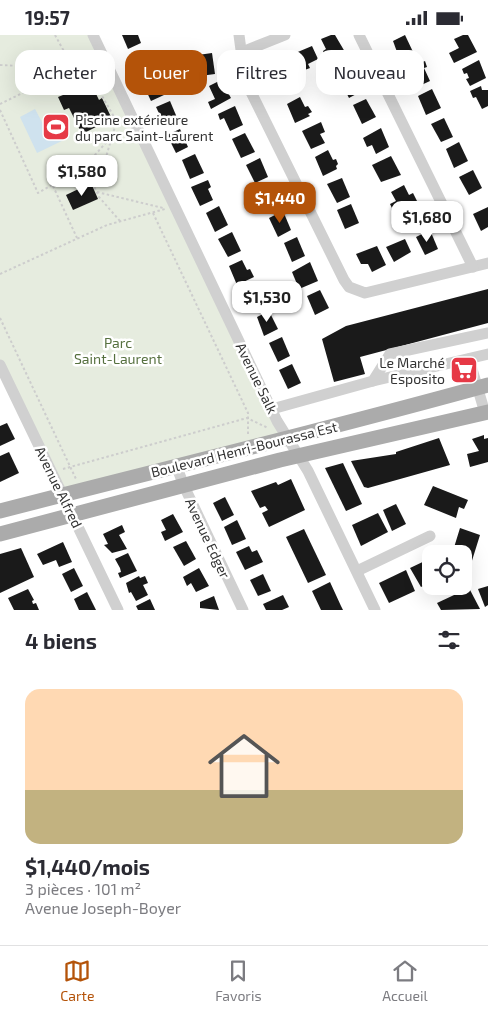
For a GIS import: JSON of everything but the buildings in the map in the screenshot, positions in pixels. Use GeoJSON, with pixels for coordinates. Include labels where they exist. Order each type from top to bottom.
{"type":"FeatureCollection","features":[{"type":"Feature","properties":{"kind":"main road","name":"Boulevard Henri-Bourassa Est"},"geometry":{"type":"LineString","coordinates":[[0,511],[176,465],[289,439],[483,387]]}},
{"type":"Feature","properties":{"kind":"main road","name":"Boulevard Henri-Bourassa Est"},"geometry":{"type":"LineString","coordinates":[[0,534],[298,456],[486,412]]}},
{"type":"Feature","properties":{"kind":"street","name":"Avenue Salk"},"geometry":{"type":"LineString","coordinates":[[93,35],[272,409],[308,471],[376,610]]}},
{"type":"Feature","properties":{"kind":"street"},"geometry":{"type":"LineString","coordinates":[[239,35],[242,50]]}},
{"type":"Feature","properties":{"kind":"street"},"geometry":{"type":"LineString","coordinates":[[247,50],[285,35]]}},
{"type":"Feature","properties":{"kind":"street"},"geometry":{"type":"LineString","coordinates":[[359,35],[473,267]]}},
{"type":"Feature","properties":{"kind":"street"},"geometry":{"type":"LineString","coordinates":[[252,95],[349,287],[365,293],[488,263]]}},
{"type":"Feature","properties":{"kind":"street"},"geometry":{"type":"LineString","coordinates":[[373,381],[390,354],[488,333]]}},
{"type":"Feature","properties":{"kind":"street"},"geometry":{"type":"LineString","coordinates":[[272,409],[373,381],[488,354]]}},
{"type":"Feature","properties":{"kind":"street"},"geometry":{"type":"LineString","coordinates":[[469,359],[483,387],[486,412]]}},
{"type":"Feature","properties":{"kind":"street","name":"Avenue Alfred"},"geometry":{"type":"LineString","coordinates":[[0,365],[118,610]]}},
{"type":"Feature","properties":{"kind":"street","name":"Avenue Edger"},"geometry":{"type":"LineString","coordinates":[[176,465],[242,610]]}},
{"type":"Feature","properties":{"kind":"street"},"geometry":{"type":"LineString","coordinates":[[357,571],[430,536]]}},
{"type":"Feature","properties":{"kind":"path"},"geometry":{"type":"LineString","coordinates":[[55,35],[64,50]]}},
{"type":"Feature","properties":{"kind":"path"},"geometry":{"type":"LineString","coordinates":[[0,65],[15,66]]}},
{"type":"Feature","properties":{"kind":"path"},"geometry":{"type":"LineString","coordinates":[[0,104],[18,95]]}},
{"type":"Feature","properties":{"kind":"path"},"geometry":{"type":"LineString","coordinates":[[101,95],[117,122]]}},
{"type":"Feature","properties":{"kind":"path"},"geometry":{"type":"LineString","coordinates":[[0,109],[38,193],[53,186],[59,179],[85,165],[112,136]]}},
{"type":"Feature","properties":{"kind":"path"},"geometry":{"type":"LineString","coordinates":[[120,221],[93,184],[99,181],[117,122],[131,115]]}},
{"type":"Feature","properties":{"kind":"path"},"geometry":{"type":"LineString","coordinates":[[53,186],[77,238]]}},
{"type":"Feature","properties":{"kind":"path"},"geometry":{"type":"LineString","coordinates":[[0,274],[77,238],[120,221],[168,209],[97,192]]}},
{"type":"Feature","properties":{"kind":"path"},"geometry":{"type":"LineString","coordinates":[[153,213],[248,413],[248,448]]}},
{"type":"Feature","properties":{"kind":"path"},"geometry":{"type":"LineString","coordinates":[[0,318],[81,490]]}},
{"type":"Feature","properties":{"kind":"path"},"geometry":{"type":"LineString","coordinates":[[247,418],[270,429]]}},
{"type":"Feature","properties":{"kind":"path"},"geometry":{"type":"LineString","coordinates":[[52,473],[245,421],[247,418]]}},
{"type":"Feature","properties":{"kind":"green space","name":"Parc Saint-Laurent"},"geometry":{"type":"Polygon","coordinates":[[[0,35],[91,35],[98,50],[15,50],[15,95],[115,95],[115,86],[282,440],[65,496],[0,360],[0,35]]]}},
{"type":"Feature","properties":{"kind":"water"},"geometry":{"type":"Polygon","coordinates":[[[35,109],[43,124],[60,116],[70,137],[37,153],[20,117],[35,109]]]}},
{"type":"Feature","properties":{"kind":"place","name":"Piscine extérieure du parc Saint-Laurent"},"geometry":{"type":"Point","coordinates":[56,127]}},
{"type":"Feature","properties":{"kind":"place","name":"Le Marché Esposito"},"geometry":{"type":"Point","coordinates":[464,370]}}]}
